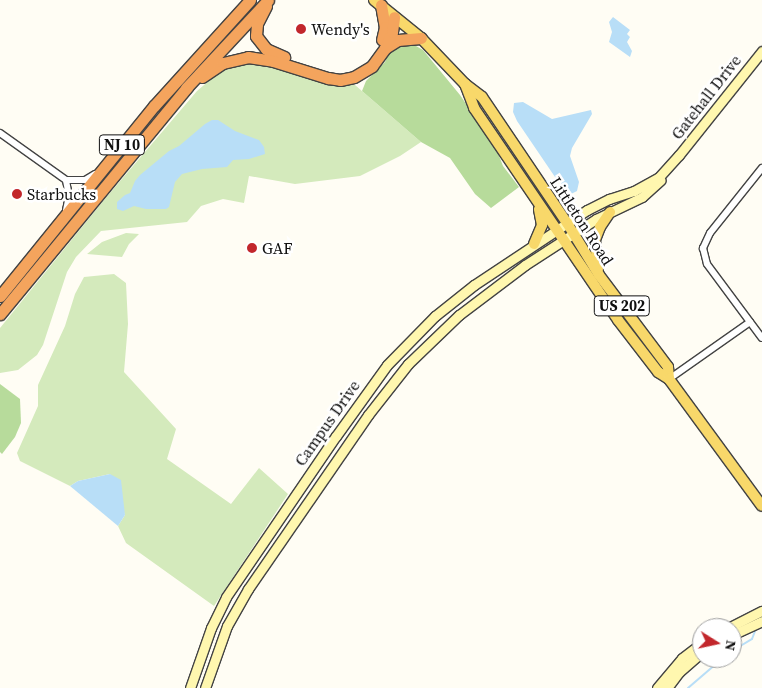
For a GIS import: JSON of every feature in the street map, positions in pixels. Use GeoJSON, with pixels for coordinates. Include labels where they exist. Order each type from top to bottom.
{"type":"FeatureCollection","features":[{"type":"Feature","properties":{"kind":"highway","name":"NJ 10"},"geometry":{"type":"LineString","coordinates":[[0,296],[104,167],[193,61],[250,0]]}},
{"type":"Feature","properties":{"kind":"highway","name":"NJ 10"},"geometry":{"type":"LineString","coordinates":[[0,314],[186,88],[269,0]]}},
{"type":"Feature","properties":{"kind":"highway"},"geometry":{"type":"LineString","coordinates":[[269,0],[256,28],[256,36],[262,46],[271,52],[297,61],[340,73],[360,66],[382,40],[385,27],[378,3]]}},
{"type":"Feature","properties":{"kind":"highway"},"geometry":{"type":"LineString","coordinates":[[186,88],[216,67],[233,60],[248,57],[272,60],[328,78],[347,79],[366,71],[385,48],[392,32],[394,17]]}},
{"type":"Feature","properties":{"kind":"highway"},"geometry":{"type":"LineString","coordinates":[[385,48],[398,40],[421,38]]}},
{"type":"Feature","properties":{"kind":"main road","name":"Littleton Road"},"geometry":{"type":"LineString","coordinates":[[378,3],[421,38],[465,84],[482,97],[567,223],[599,275],[668,367],[669,379]]}},
{"type":"Feature","properties":{"kind":"main road","name":"Littleton Road"},"geometry":{"type":"LineString","coordinates":[[465,84],[474,108],[618,320],[658,372],[669,379],[762,506]]}},
{"type":"Feature","properties":{"kind":"main road"},"geometry":{"type":"LineString","coordinates":[[534,244],[542,225],[542,216],[535,199]]}},
{"type":"Feature","properties":{"kind":"main road"},"geometry":{"type":"LineString","coordinates":[[599,275],[595,240],[600,226],[610,212]]}},
{"type":"Feature","properties":{"kind":"street","name":"Gatehall Drive"},"geometry":{"type":"LineString","coordinates":[[562,240],[649,192],[762,51]]}},
{"type":"Feature","properties":{"kind":"street"},"geometry":{"type":"LineString","coordinates":[[0,133],[66,180],[85,180],[104,167]]}},
{"type":"Feature","properties":{"kind":"street","name":"Gatehall Drive"},"geometry":{"type":"LineString","coordinates":[[556,230],[597,204],[646,185],[658,177],[674,161]]}},
{"type":"Feature","properties":{"kind":"street"},"geometry":{"type":"LineString","coordinates":[[761,173],[710,233],[703,248],[707,264],[762,338]]}},
{"type":"Feature","properties":{"kind":"street"},"geometry":{"type":"LineString","coordinates":[[64,217],[69,196],[66,180]]}},
{"type":"Feature","properties":{"kind":"street","name":"Campus Drive"},"geometry":{"type":"LineString","coordinates":[[190,688],[212,628],[226,597],[376,379],[436,316],[474,285],[556,230]]}},
{"type":"Feature","properties":{"kind":"street","name":"Campus Drive"},"geometry":{"type":"LineString","coordinates":[[205,688],[227,626],[236,609],[390,384],[431,340],[459,315],[525,265],[562,240]]}},
{"type":"Feature","properties":{"kind":"street"},"geometry":{"type":"LineString","coordinates":[[669,379],[750,322]]}},
{"type":"Feature","properties":{"kind":"street"},"geometry":{"type":"LineString","coordinates":[[742,621],[762,611]]}},
{"type":"Feature","properties":{"kind":"street"},"geometry":{"type":"LineString","coordinates":[[742,630],[762,621]]}},
{"type":"Feature","properties":{"kind":"street"},"geometry":{"type":"LineString","coordinates":[[658,688],[682,658],[692,650]]}},
{"type":"Feature","properties":{"kind":"street"},"geometry":{"type":"LineString","coordinates":[[667,688],[678,672],[692,660]]}},
{"type":"Feature","properties":{"kind":"green space"},"geometry":{"type":"Polygon","coordinates":[[[409,42],[423,50],[460,95],[496,148],[503,166],[519,187],[491,208],[475,194],[450,158],[421,142],[362,91],[366,81],[385,62],[390,50],[409,42]]]}},
{"type":"Feature","properties":{"kind":"green space"},"geometry":{"type":"Polygon","coordinates":[[[248,63],[275,66],[333,85],[355,85],[421,142],[400,156],[360,176],[295,184],[249,176],[244,203],[223,199],[201,206],[187,222],[101,231],[76,257],[67,272],[43,345],[37,355],[18,370],[0,373],[0,328],[104,200],[197,91],[224,68],[248,63]]]}},
{"type":"Feature","properties":{"kind":"green space"},"geometry":{"type":"Polygon","coordinates":[[[126,233],[139,234],[129,244],[122,257],[87,254],[102,242],[126,233]]]}},
{"type":"Feature","properties":{"kind":"green space"},"geometry":{"type":"Polygon","coordinates":[[[114,274],[126,283],[128,324],[124,372],[176,429],[167,459],[231,504],[259,468],[288,494],[214,606],[126,543],[118,526],[125,515],[110,474],[78,481],[70,486],[20,461],[17,453],[38,406],[38,385],[65,326],[75,294],[84,277],[114,274]]]}},
{"type":"Feature","properties":{"kind":"green space"},"geometry":{"type":"Polygon","coordinates":[[[0,384],[20,399],[21,423],[15,437],[2,454],[0,452],[0,384]]]}},
{"type":"Feature","properties":{"kind":"water"},"geometry":{"type":"Polygon","coordinates":[[[613,17],[630,30],[627,34],[630,37],[627,42],[632,51],[630,57],[609,42],[612,32],[609,22],[613,17]]]}},
{"type":"Feature","properties":{"kind":"water"},"geometry":{"type":"Polygon","coordinates":[[[523,102],[552,119],[591,110],[592,114],[572,148],[570,156],[579,182],[577,191],[571,194],[555,177],[517,121],[513,112],[514,103],[523,102]]]}},
{"type":"Feature","properties":{"kind":"water"},"geometry":{"type":"Polygon","coordinates":[[[212,120],[218,120],[235,131],[259,140],[264,147],[265,154],[249,159],[233,160],[227,167],[202,169],[182,174],[175,182],[169,207],[166,209],[146,209],[134,206],[123,211],[117,209],[117,202],[130,193],[140,175],[212,120]]]}},
{"type":"Feature","properties":{"kind":"water"},"geometry":{"type":"Polygon","coordinates":[[[110,474],[121,480],[125,515],[118,526],[70,486],[78,481],[110,474]]]}},
{"type":"Feature","properties":{"kind":"waterway"},"geometry":{"type":"LineString","coordinates":[[742,645],[752,639],[755,631]]}},
{"type":"Feature","properties":{"kind":"waterway"},"geometry":{"type":"LineString","coordinates":[[688,688],[711,668]]}},
{"type":"Feature","properties":{"kind":"place","name":"Wendy's"},"geometry":{"type":"Point","coordinates":[301,29]}},
{"type":"Feature","properties":{"kind":"place","name":"Starbucks"},"geometry":{"type":"Point","coordinates":[17,194]}},
{"type":"Feature","properties":{"kind":"place","name":"GAF"},"geometry":{"type":"Point","coordinates":[252,248]}}]}
